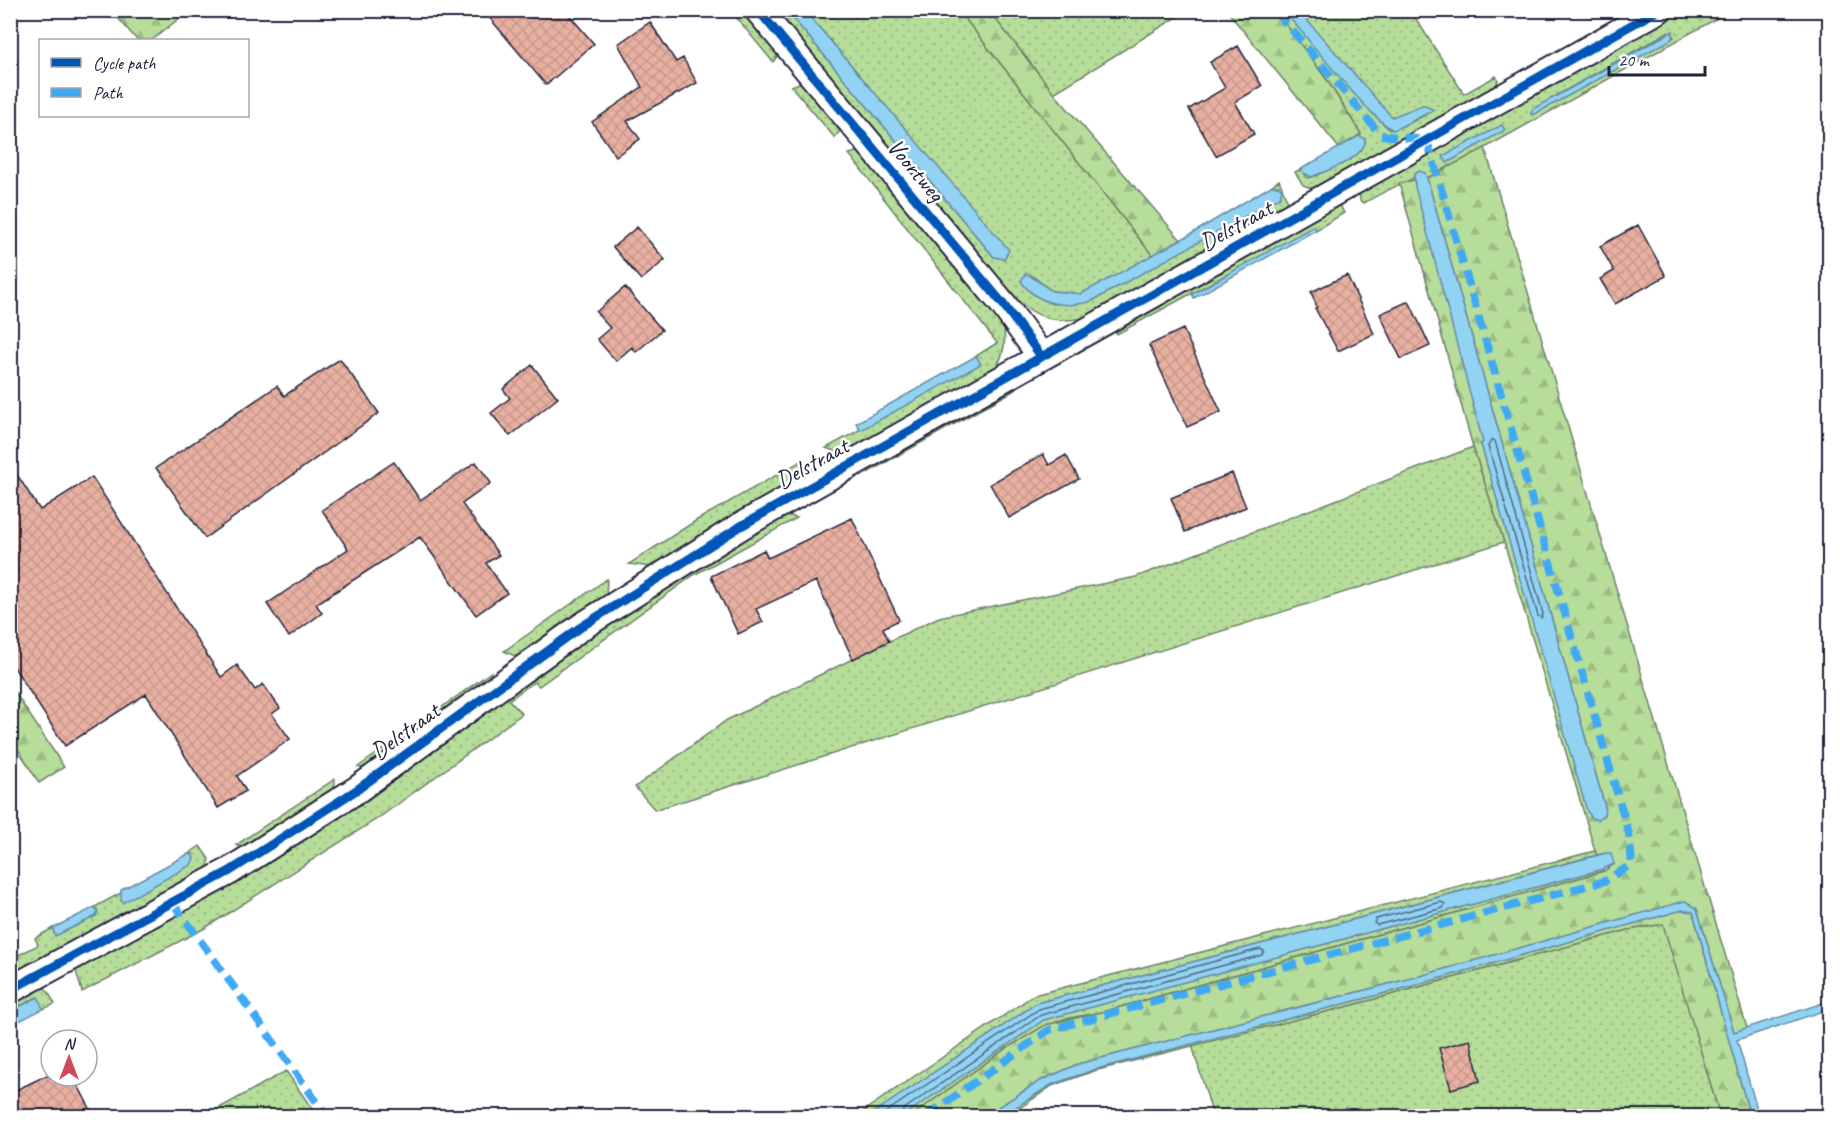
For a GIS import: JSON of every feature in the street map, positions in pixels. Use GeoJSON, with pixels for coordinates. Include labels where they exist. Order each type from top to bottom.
{"type":"FeatureCollection","features":[{"type":"Feature","properties":{"kind":"street","name":"Voortweg"},"geometry":{"type":"LineString","coordinates":[[758,10],[1003,304],[1041,356]]}},
{"type":"Feature","properties":{"kind":"street","name":"Delstraat"},"geometry":{"type":"LineString","coordinates":[[10,990],[230,871],[358,789],[581,627],[741,526],[1658,10]]}},
{"type":"Feature","properties":{"kind":"green space"},"geometry":{"type":"Polygon","coordinates":[[[112,11],[176,11],[181,17],[153,39],[136,39],[112,11]]]}},
{"type":"Feature","properties":{"kind":"green space"},"geometry":{"type":"Polygon","coordinates":[[[731,11],[746,11],[780,52],[773,62],[731,11]]]}},
{"type":"Feature","properties":{"kind":"green space"},"geometry":{"type":"Polygon","coordinates":[[[770,11],[787,11],[994,257],[1004,259],[1008,250],[805,11],[959,11],[1153,256],[1081,294],[1052,291],[1031,275],[1021,281],[1032,293],[1052,304],[1092,301],[1186,248],[1278,186],[1271,186],[1279,180],[1287,200],[1282,209],[1094,316],[1058,320],[1038,315],[1009,293],[770,11]]]}},
{"type":"Feature","properties":{"kind":"green space"},"geometry":{"type":"Polygon","coordinates":[[[959,11],[989,11],[1054,93],[1181,240],[1153,256],[959,11]]]}},
{"type":"Feature","properties":{"kind":"green space"},"geometry":{"type":"Polygon","coordinates":[[[989,11],[1187,11],[1054,93],[989,11]]]}},
{"type":"Feature","properties":{"kind":"green space"},"geometry":{"type":"Polygon","coordinates":[[[1227,11],[1276,11],[1327,80],[1361,134],[1339,148],[1227,11]]]}},
{"type":"Feature","properties":{"kind":"green space"},"geometry":{"type":"Polygon","coordinates":[[[1276,11],[1284,11],[1373,114],[1390,130],[1408,124],[1434,110],[1423,105],[1396,118],[1385,113],[1299,11],[1411,11],[1464,94],[1496,76],[1498,80],[1494,92],[1318,191],[1303,185],[1295,172],[1301,169],[1308,178],[1335,167],[1360,152],[1365,139],[1359,136],[1361,134],[1327,80],[1276,11]]]}},
{"type":"Feature","properties":{"kind":"green space"},"geometry":{"type":"Polygon","coordinates":[[[1677,11],[1730,11],[1433,177],[1427,178],[1425,173],[1364,203],[1360,201],[1359,188],[1677,11]],[[1668,32],[1533,109],[1531,114],[1535,114],[1674,37],[1668,32]]]}},
{"type":"Feature","properties":{"kind":"green space"},"geometry":{"type":"Polygon","coordinates":[[[805,81],[842,127],[835,138],[791,86],[805,81]]]}},
{"type":"Feature","properties":{"kind":"green space"},"geometry":{"type":"Polygon","coordinates":[[[1485,148],[1747,1028],[1734,1032],[1697,909],[1685,901],[1420,976],[1078,1064],[1040,1081],[984,1116],[911,1116],[1007,1048],[1045,1025],[1106,1011],[1604,871],[1614,864],[1606,853],[1597,855],[1595,851],[1504,542],[1473,447],[1399,183],[1414,180],[1483,442],[1481,444],[1531,615],[1605,807],[1427,178],[1485,148]]]}},
{"type":"Feature","properties":{"kind":"green space"},"geometry":{"type":"Polygon","coordinates":[[[862,151],[1003,323],[1004,344],[999,363],[991,374],[845,455],[826,448],[980,364],[976,356],[997,343],[849,154],[862,151]]]}},
{"type":"Feature","properties":{"kind":"green space"},"geometry":{"type":"Polygon","coordinates":[[[1333,203],[1340,205],[1344,213],[1316,230],[1314,227],[1117,334],[1113,326],[1333,203]]]}},
{"type":"Feature","properties":{"kind":"green space"},"geometry":{"type":"Polygon","coordinates":[[[1005,386],[1015,390],[862,476],[862,472],[1005,386]]]}},
{"type":"Feature","properties":{"kind":"green space"},"geometry":{"type":"Polygon","coordinates":[[[1473,447],[1504,542],[655,810],[635,787],[727,720],[939,617],[1136,577],[1473,447]]]}},
{"type":"Feature","properties":{"kind":"green space"},"geometry":{"type":"Polygon","coordinates":[[[803,460],[806,468],[805,476],[651,567],[629,564],[697,520],[803,460]]]}},
{"type":"Feature","properties":{"kind":"green space"},"geometry":{"type":"Polygon","coordinates":[[[778,512],[797,518],[694,575],[539,686],[534,682],[509,700],[522,714],[380,817],[205,928],[82,992],[76,971],[80,960],[650,589],[778,512]]]}},
{"type":"Feature","properties":{"kind":"green space"},"geometry":{"type":"Polygon","coordinates":[[[607,579],[606,598],[524,656],[515,656],[504,651],[607,579]]]}},
{"type":"Feature","properties":{"kind":"green space"},"geometry":{"type":"Polygon","coordinates":[[[491,672],[487,684],[368,769],[358,767],[491,672]]]}},
{"type":"Feature","properties":{"kind":"green space"},"geometry":{"type":"Polygon","coordinates":[[[10,685],[64,767],[39,783],[11,738],[10,685]]]}},
{"type":"Feature","properties":{"kind":"green space"},"geometry":{"type":"Polygon","coordinates":[[[335,779],[334,793],[247,849],[236,845],[335,779]]]}},
{"type":"Feature","properties":{"kind":"green space"},"geometry":{"type":"Polygon","coordinates":[[[200,846],[209,859],[208,872],[11,975],[11,959],[38,945],[35,938],[53,928],[55,936],[96,916],[97,909],[93,908],[193,854],[190,853],[200,846]]]}},
{"type":"Feature","properties":{"kind":"green space"},"geometry":{"type":"Polygon","coordinates":[[[1595,851],[1597,855],[1037,1003],[869,1116],[856,1116],[1034,995],[1595,851]]]}},
{"type":"Feature","properties":{"kind":"green space"},"geometry":{"type":"Polygon","coordinates":[[[1603,869],[1604,871],[1106,1011],[1060,1020],[1007,1048],[911,1116],[903,1116],[1043,1020],[1603,869]]]}},
{"type":"Feature","properties":{"kind":"green space"},"geometry":{"type":"Polygon","coordinates":[[[1682,910],[1693,912],[1750,1116],[1720,1116],[1663,924],[1628,930],[1349,1006],[1094,1071],[1052,1086],[1008,1116],[1002,1116],[1051,1085],[1093,1070],[1416,985],[1682,910]]]}},
{"type":"Feature","properties":{"kind":"green space"},"geometry":{"type":"Polygon","coordinates":[[[1664,924],[1720,1116],[1213,1116],[1192,1045],[1349,1006],[1628,930],[1664,924]]]}},
{"type":"Feature","properties":{"kind":"green space"},"geometry":{"type":"Polygon","coordinates":[[[37,982],[47,990],[55,1004],[43,1009],[37,997],[11,1011],[11,995],[37,982]]]}},
{"type":"Feature","properties":{"kind":"green space"},"geometry":{"type":"Polygon","coordinates":[[[286,1071],[317,1116],[205,1116],[286,1071]]]}},
{"type":"Feature","properties":{"kind":"water"},"geometry":{"type":"Polygon","coordinates":[[[787,11],[805,11],[1009,250],[1004,259],[994,257],[787,11]]]}},
{"type":"Feature","properties":{"kind":"water"},"geometry":{"type":"Polygon","coordinates":[[[1284,11],[1299,11],[1392,117],[1423,105],[1434,110],[1394,130],[1385,125],[1356,96],[1284,11]]]}},
{"type":"Feature","properties":{"kind":"water"},"geometry":{"type":"Polygon","coordinates":[[[1673,31],[1672,39],[1535,114],[1531,114],[1533,109],[1673,31]]]}},
{"type":"Feature","properties":{"kind":"water"},"geometry":{"type":"Polygon","coordinates":[[[1502,125],[1505,130],[1447,163],[1443,156],[1502,125]]]}},
{"type":"Feature","properties":{"kind":"water"},"geometry":{"type":"Polygon","coordinates":[[[1359,136],[1365,139],[1364,146],[1353,158],[1312,177],[1303,173],[1301,169],[1359,136]]]}},
{"type":"Feature","properties":{"kind":"water"},"geometry":{"type":"Polygon","coordinates":[[[1419,171],[1425,173],[1427,178],[1605,807],[1604,815],[1598,820],[1592,818],[1587,811],[1481,444],[1483,442],[1415,187],[1414,174],[1419,171]]]}},
{"type":"Feature","properties":{"kind":"water"},"geometry":{"type":"Polygon","coordinates":[[[1271,186],[1278,186],[1282,189],[1280,197],[1092,301],[1072,305],[1053,303],[1035,295],[1021,281],[1026,273],[1052,291],[1081,294],[1193,233],[1271,186]]]}},
{"type":"Feature","properties":{"kind":"water"},"geometry":{"type":"Polygon","coordinates":[[[1314,226],[1316,230],[1194,298],[1192,294],[1314,226]]]}},
{"type":"Feature","properties":{"kind":"water"},"geometry":{"type":"Polygon","coordinates":[[[976,356],[981,364],[861,430],[856,423],[976,356]]]}},
{"type":"Feature","properties":{"kind":"water"},"geometry":{"type":"Polygon","coordinates":[[[190,853],[194,858],[191,865],[124,902],[121,901],[121,890],[190,853]]]}},
{"type":"Feature","properties":{"kind":"water"},"geometry":{"type":"Polygon","coordinates":[[[1611,853],[1614,864],[1603,869],[1044,1020],[903,1116],[869,1116],[1037,1003],[1611,853]]]}},
{"type":"Feature","properties":{"kind":"water"},"geometry":{"type":"Polygon","coordinates":[[[1685,901],[1697,909],[1734,1032],[1829,1001],[1829,1009],[1737,1040],[1759,1116],[1750,1116],[1693,912],[1682,910],[1416,985],[1093,1070],[1051,1085],[1002,1116],[984,1116],[1040,1081],[1078,1064],[1420,976],[1685,901]]]}},
{"type":"Feature","properties":{"kind":"water"},"geometry":{"type":"Polygon","coordinates":[[[93,908],[98,911],[96,916],[55,936],[53,928],[93,908]]]}},
{"type":"Feature","properties":{"kind":"water"},"geometry":{"type":"Polygon","coordinates":[[[38,997],[43,1009],[11,1025],[11,1011],[38,997]]]}},
{"type":"Feature","properties":{"kind":"building"},"geometry":{"type":"Polygon","coordinates":[[[483,10],[565,10],[594,44],[546,85],[483,10]]]}},
{"type":"Feature","properties":{"kind":"building"},"geometry":{"type":"Polygon","coordinates":[[[650,22],[676,62],[683,58],[697,83],[627,121],[640,139],[616,156],[592,122],[642,87],[618,44],[650,22]]]}},
{"type":"Feature","properties":{"kind":"building"},"geometry":{"type":"Polygon","coordinates":[[[1238,46],[1262,86],[1235,102],[1254,134],[1216,156],[1189,109],[1225,88],[1210,62],[1238,46]]]}},
{"type":"Feature","properties":{"kind":"building"},"geometry":{"type":"Polygon","coordinates":[[[1638,225],[1666,276],[1615,304],[1600,279],[1614,271],[1600,246],[1638,225]]]}},
{"type":"Feature","properties":{"kind":"building"},"geometry":{"type":"Polygon","coordinates":[[[637,227],[665,260],[641,280],[613,247],[637,227]]]}},
{"type":"Feature","properties":{"kind":"building"},"geometry":{"type":"Polygon","coordinates":[[[1347,275],[1374,334],[1338,351],[1315,308],[1317,307],[1311,292],[1347,275]]]}},
{"type":"Feature","properties":{"kind":"building"},"geometry":{"type":"Polygon","coordinates":[[[625,287],[662,330],[636,352],[632,347],[616,361],[597,339],[610,328],[596,312],[625,287]]]}},
{"type":"Feature","properties":{"kind":"building"},"geometry":{"type":"Polygon","coordinates":[[[1409,301],[1430,346],[1401,359],[1380,314],[1409,301]]]}},
{"type":"Feature","properties":{"kind":"building"},"geometry":{"type":"Polygon","coordinates":[[[1183,329],[1221,412],[1187,427],[1149,345],[1183,329]]]}},
{"type":"Feature","properties":{"kind":"building"},"geometry":{"type":"Polygon","coordinates":[[[340,359],[379,413],[205,538],[156,468],[277,386],[284,396],[340,359]]]}},
{"type":"Feature","properties":{"kind":"building"},"geometry":{"type":"Polygon","coordinates":[[[532,365],[558,398],[510,436],[491,413],[510,398],[503,389],[532,365]]]}},
{"type":"Feature","properties":{"kind":"building"},"geometry":{"type":"Polygon","coordinates":[[[1043,454],[1049,465],[1066,455],[1079,479],[1009,518],[990,484],[1043,454]]]}},
{"type":"Feature","properties":{"kind":"building"},"geometry":{"type":"Polygon","coordinates":[[[394,462],[420,500],[476,462],[491,483],[462,504],[499,555],[486,563],[507,593],[476,615],[420,537],[316,604],[322,613],[289,637],[267,604],[348,549],[322,510],[394,462]]]}},
{"type":"Feature","properties":{"kind":"building"},"geometry":{"type":"Polygon","coordinates":[[[10,464],[40,510],[92,477],[221,677],[237,665],[255,690],[263,684],[280,708],[272,714],[290,739],[237,776],[246,791],[218,808],[146,694],[65,746],[10,661],[10,464]]]}},
{"type":"Feature","properties":{"kind":"building"},"geometry":{"type":"Polygon","coordinates":[[[1232,473],[1246,507],[1185,532],[1171,498],[1232,473]]]}},
{"type":"Feature","properties":{"kind":"building"},"geometry":{"type":"Polygon","coordinates":[[[852,518],[899,620],[883,628],[889,641],[853,659],[816,581],[756,609],[763,622],[738,634],[711,576],[764,550],[768,558],[852,518]]]}},
{"type":"Feature","properties":{"kind":"building"},"geometry":{"type":"Polygon","coordinates":[[[1470,1040],[1480,1081],[1451,1089],[1439,1048],[1470,1040]]]}},
{"type":"Feature","properties":{"kind":"building"},"geometry":{"type":"Polygon","coordinates":[[[39,1079],[39,1088],[79,1088],[94,1116],[10,1116],[10,1093],[39,1079]]]}},
{"type":"Feature","properties":{"kind":"marked path"},"geometry":{"type":"LineString","coordinates":[[927,1116],[1049,1030],[1605,881],[1632,864],[1629,834],[1427,140],[1381,135],[1275,10]]}},
{"type":"Feature","properties":{"kind":"marked path"},"geometry":{"type":"LineString","coordinates":[[173,903],[327,1116]]}},
{"type":"Feature","properties":{"kind":"cycle path"},"geometry":{"type":"LineString","coordinates":[[758,10],[1003,304],[1041,356]]}},
{"type":"Feature","properties":{"kind":"cycle path"},"geometry":{"type":"LineString","coordinates":[[10,990],[230,871],[358,789],[581,627],[741,526],[1658,10]]}}]}
